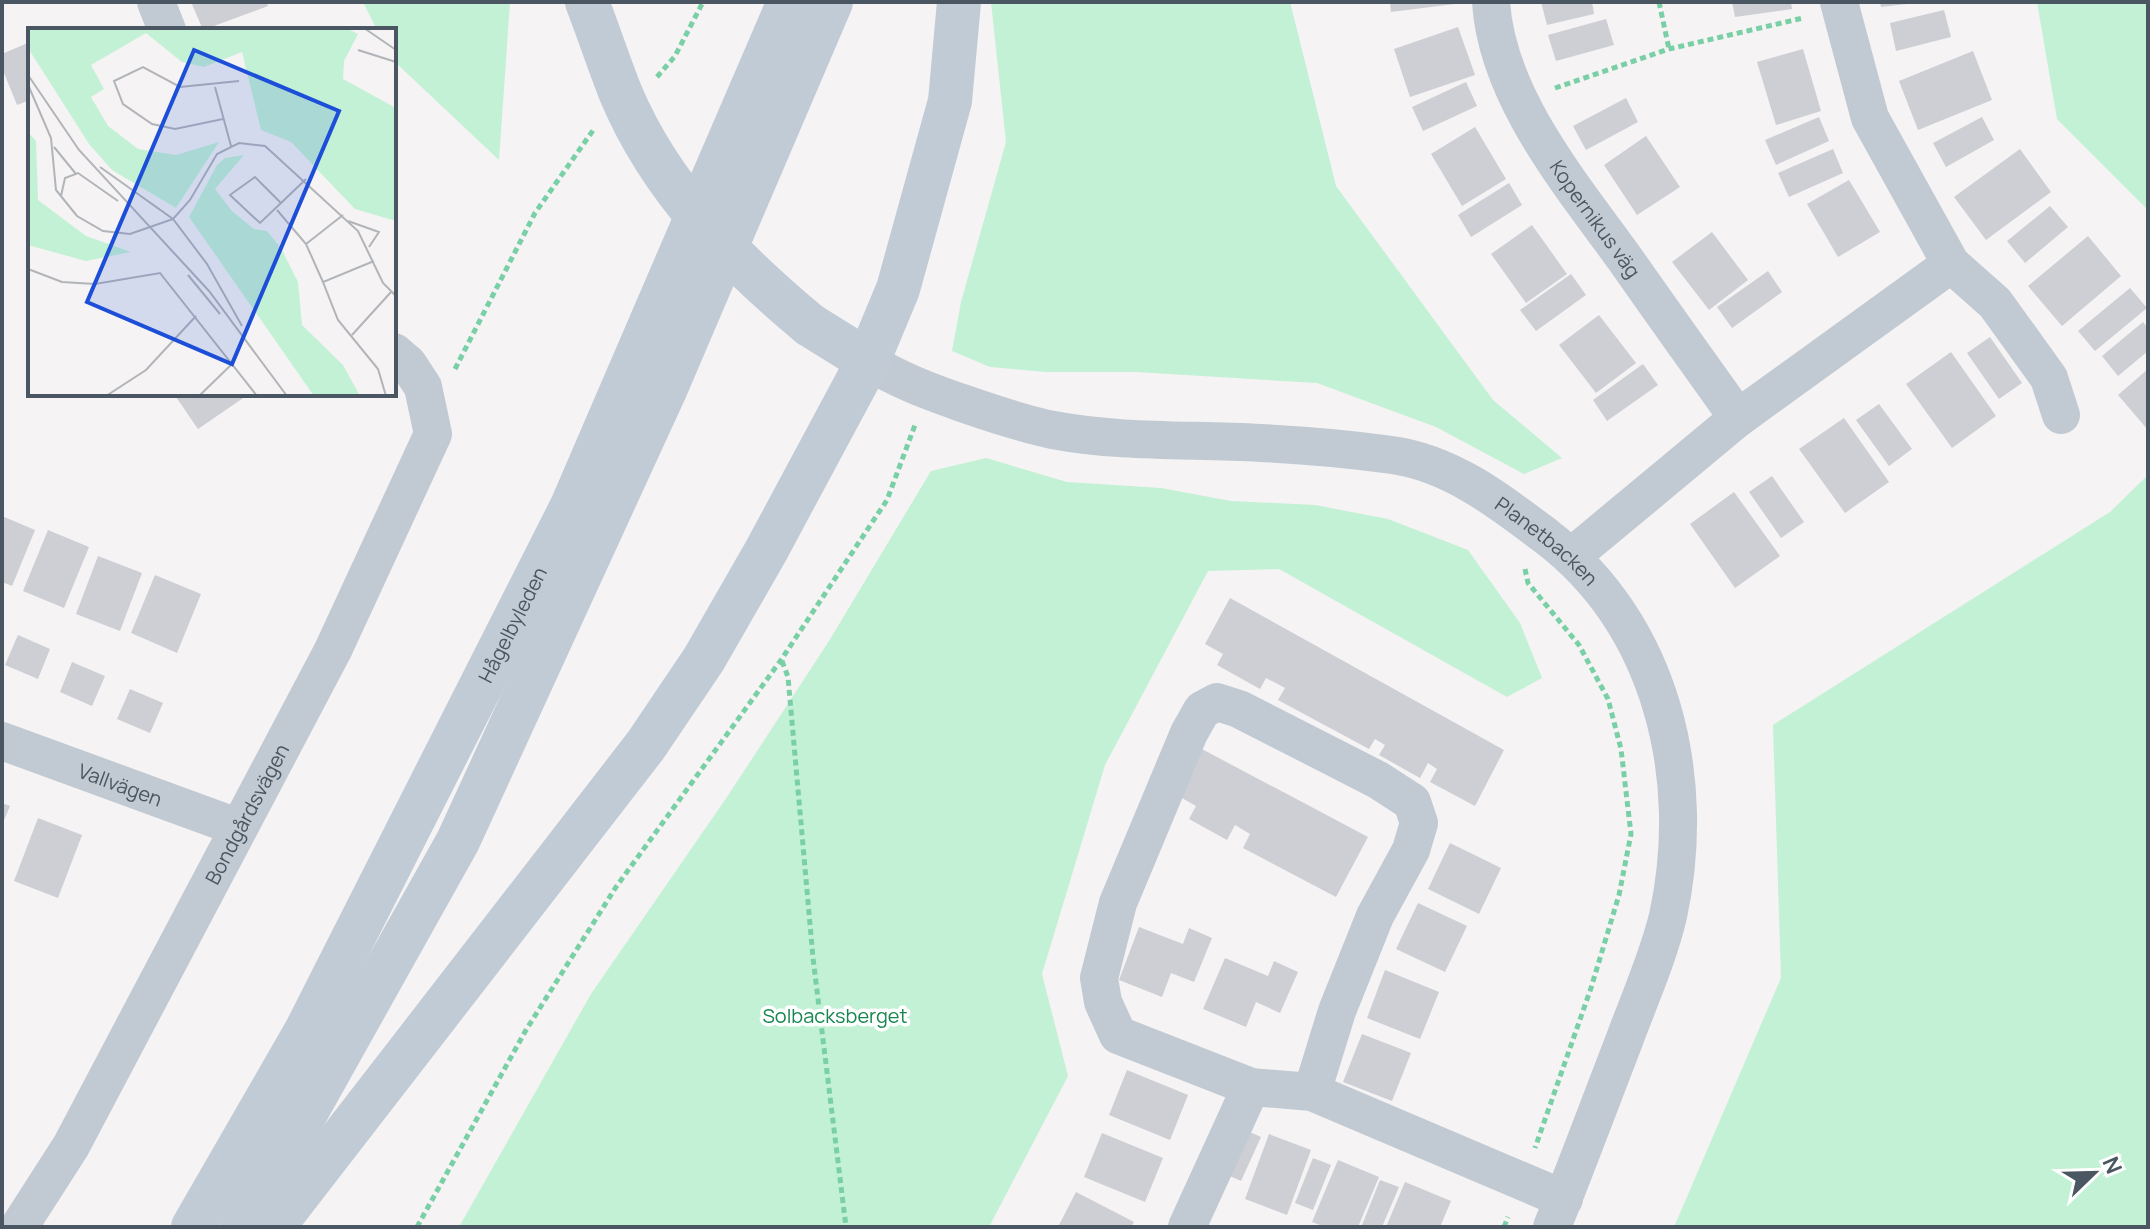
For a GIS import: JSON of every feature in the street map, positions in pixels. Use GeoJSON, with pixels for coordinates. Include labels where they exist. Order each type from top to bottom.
{"type":"FeatureCollection","features":[{"type":"Feature","properties":{"kind":"main road"},"geometry":{"type":"LineString","coordinates":[[587,2],[622,96],[685,203],[720,245],[810,325],[868,361]]}},
{"type":"Feature","properties":{"kind":"main road","name":"Hågelbyleden"},"geometry":{"type":"LineString","coordinates":[[193,1227],[306,1031],[572,506],[789,2]]}},
{"type":"Feature","properties":{"kind":"main road","name":"Hågelbyleden"},"geometry":{"type":"LineString","coordinates":[[242,1227],[458,841],[665,390],[831,2]]}},
{"type":"Feature","properties":{"kind":"main road"},"geometry":{"type":"LineString","coordinates":[[273,1227],[646,745],[704,659],[868,361],[898,289],[950,101],[959,2]]}},
{"type":"Feature","properties":{"kind":"street"},"geometry":{"type":"LineString","coordinates":[[156,2],[166,28]]}},
{"type":"Feature","properties":{"kind":"street","name":"Kopernikus väg"},"geometry":{"type":"LineString","coordinates":[[1491,2],[1493,30],[1520,101],[1577,192],[1738,418]]}},
{"type":"Feature","properties":{"kind":"street"},"geometry":{"type":"LineString","coordinates":[[1839,6],[1870,118],[1951,264],[1995,303],[2049,378],[2061,415]]}},
{"type":"Feature","properties":{"kind":"street"},"geometry":{"type":"LineString","coordinates":[[1572,556],[1738,418],[1951,264]]}},
{"type":"Feature","properties":{"kind":"street"},"geometry":{"type":"LineString","coordinates":[[396,354],[408,364],[423,387]]}},
{"type":"Feature","properties":{"kind":"street","name":"Planetbacken"},"geometry":{"type":"LineString","coordinates":[[868,361],[898,380],[1053,430],[1140,440],[1259,443],[1398,456],[1466,480],[1500,500],[1572,556],[1614,604],[1634,637],[1657,692],[1672,744],[1678,805],[1677,862],[1667,919],[1558,1213],[1522,1181],[1312,1092],[1251,1087],[1118,1035],[1103,1002],[1099,978],[1118,903],[1189,733],[1202,710],[1217,702],[1239,709],[1378,780],[1412,802],[1419,823],[1411,850],[1375,916],[1337,1011],[1312,1092]]}},
{"type":"Feature","properties":{"kind":"street","name":"Bondgårdsvägen"},"geometry":{"type":"LineString","coordinates":[[19,1227],[71,1146],[333,650],[433,434],[423,387]]}},
{"type":"Feature","properties":{"kind":"street","name":"Vallvägen"},"geometry":{"type":"LineString","coordinates":[[2,741],[237,827]]}},
{"type":"Feature","properties":{"kind":"street"},"geometry":{"type":"LineString","coordinates":[[1187,1227],[1251,1087]]}},
{"type":"Feature","properties":{"kind":"path"},"geometry":{"type":"LineString","coordinates":[[649,84],[675,56],[703,2]]}},
{"type":"Feature","properties":{"kind":"path"},"geometry":{"type":"LineString","coordinates":[[1659,2],[1669,49]]}},
{"type":"Feature","properties":{"kind":"path"},"geometry":{"type":"LineString","coordinates":[[1520,101],[1604,69],[1669,49],[1839,6]]}},
{"type":"Feature","properties":{"kind":"path"},"geometry":{"type":"LineString","coordinates":[[423,387],[455,370],[535,213],[593,131],[604,121]]}},
{"type":"Feature","properties":{"kind":"path"},"geometry":{"type":"LineString","coordinates":[[417,1227],[526,1030],[616,887],[781,660],[887,500],[917,419]]}},
{"type":"Feature","properties":{"kind":"path"},"geometry":{"type":"LineString","coordinates":[[1504,1227],[1591,988],[1619,895],[1631,834],[1621,749],[1608,699],[1579,645],[1528,583],[1524,558]]}},
{"type":"Feature","properties":{"kind":"path"},"geometry":{"type":"LineString","coordinates":[[781,660],[788,677],[813,958],[846,1227]]}},
{"type":"Feature","properties":{"kind":"green space"},"geometry":{"type":"Polygon","coordinates":[[[363,2],[510,2],[499,160],[396,63],[396,28],[376,28],[363,2]]]}},
{"type":"Feature","properties":{"kind":"green space"},"geometry":{"type":"Polygon","coordinates":[[[991,2],[1290,2],[1336,186],[1493,400],[1562,458],[1524,474],[1436,427],[1317,383],[1136,372],[1045,372],[990,367],[952,351],[961,302],[1006,142],[991,2]]]}},
{"type":"Feature","properties":{"kind":"green space"},"geometry":{"type":"Polygon","coordinates":[[[2037,2],[2148,2],[2148,210],[2057,119],[2037,2]]]}},
{"type":"Feature","properties":{"kind":"green space","name":"Solbacksberget"},"geometry":{"type":"Polygon","coordinates":[[[986,458],[1067,482],[1161,488],[1231,501],[1315,505],[1388,519],[1468,550],[1520,623],[1542,678],[1507,697],[1279,569],[1208,571],[1105,765],[1042,974],[1068,1076],[989,1227],[459,1227],[591,994],[727,797],[829,641],[931,471],[986,458]]]}},
{"type":"Feature","properties":{"kind":"green space"},"geometry":{"type":"Polygon","coordinates":[[[2148,475],[2148,1227],[1674,1227],[1781,978],[1773,725],[2110,512],[2148,475]]]}},
{"type":"Feature","properties":{"kind":"building"},"geometry":{"type":"Polygon","coordinates":[[[191,2],[267,2],[268,6],[202,28],[191,2]]]}},
{"type":"Feature","properties":{"kind":"building"},"geometry":{"type":"Polygon","coordinates":[[[1390,2],[1455,2],[1455,4],[1391,12],[1390,2]]]}},
{"type":"Feature","properties":{"kind":"building"},"geometry":{"type":"Polygon","coordinates":[[[1541,2],[1592,2],[1594,14],[1547,25],[1541,2]]]}},
{"type":"Feature","properties":{"kind":"building"},"geometry":{"type":"Polygon","coordinates":[[[1732,2],[1791,2],[1792,9],[1735,17],[1732,2]]]}},
{"type":"Feature","properties":{"kind":"building"},"geometry":{"type":"Polygon","coordinates":[[[1880,2],[1906,2],[1907,4],[1881,7],[1880,2]]]}},
{"type":"Feature","properties":{"kind":"building"},"geometry":{"type":"Polygon","coordinates":[[[1944,10],[1951,37],[1896,51],[1890,23],[1944,10]]]}},
{"type":"Feature","properties":{"kind":"building"},"geometry":{"type":"Polygon","coordinates":[[[1606,19],[1614,45],[1556,61],[1548,35],[1606,19]]]}},
{"type":"Feature","properties":{"kind":"building"},"geometry":{"type":"Polygon","coordinates":[[[1458,27],[1475,75],[1410,97],[1394,49],[1458,27]]]}},
{"type":"Feature","properties":{"kind":"building"},"geometry":{"type":"Polygon","coordinates":[[[28,43],[28,101],[17,105],[2,68],[2,54],[28,43]]]}},
{"type":"Feature","properties":{"kind":"building"},"geometry":{"type":"Polygon","coordinates":[[[1803,49],[1821,111],[1776,125],[1757,62],[1803,49]]]}},
{"type":"Feature","properties":{"kind":"building"},"geometry":{"type":"Polygon","coordinates":[[[1973,51],[1992,100],[1918,130],[1899,81],[1973,51]]]}},
{"type":"Feature","properties":{"kind":"building"},"geometry":{"type":"Polygon","coordinates":[[[1466,82],[1477,106],[1423,131],[1412,107],[1466,82]]]}},
{"type":"Feature","properties":{"kind":"building"},"geometry":{"type":"Polygon","coordinates":[[[1626,98],[1638,122],[1586,150],[1573,126],[1626,98]]]}},
{"type":"Feature","properties":{"kind":"building"},"geometry":{"type":"Polygon","coordinates":[[[1819,117],[1829,141],[1776,165],[1765,140],[1819,117]]]}},
{"type":"Feature","properties":{"kind":"building"},"geometry":{"type":"Polygon","coordinates":[[[1982,117],[1994,140],[1946,167],[1933,143],[1982,117]]]}},
{"type":"Feature","properties":{"kind":"building"},"geometry":{"type":"Polygon","coordinates":[[[1475,127],[1506,179],[1462,206],[1431,154],[1475,127]]]}},
{"type":"Feature","properties":{"kind":"building"},"geometry":{"type":"Polygon","coordinates":[[[1646,136],[1680,187],[1637,215],[1604,165],[1646,136]]]}},
{"type":"Feature","properties":{"kind":"building"},"geometry":{"type":"Polygon","coordinates":[[[1833,149],[1843,173],[1789,197],[1778,173],[1833,149]]]}},
{"type":"Feature","properties":{"kind":"building"},"geometry":{"type":"Polygon","coordinates":[[[2020,149],[2051,192],[1986,240],[1954,197],[2020,149]]]}},
{"type":"Feature","properties":{"kind":"building"},"geometry":{"type":"Polygon","coordinates":[[[1849,180],[1880,232],[1838,257],[1807,204],[1849,180]]]}},
{"type":"Feature","properties":{"kind":"building"},"geometry":{"type":"Polygon","coordinates":[[[1509,183],[1522,205],[1471,237],[1458,215],[1509,183]]]}},
{"type":"Feature","properties":{"kind":"building"},"geometry":{"type":"Polygon","coordinates":[[[2050,206],[2068,227],[2025,263],[2007,241],[2050,206]]]}},
{"type":"Feature","properties":{"kind":"building"},"geometry":{"type":"Polygon","coordinates":[[[1532,225],[1567,274],[1526,303],[1491,254],[1532,225]]]}},
{"type":"Feature","properties":{"kind":"building"},"geometry":{"type":"Polygon","coordinates":[[[1712,232],[1748,280],[1709,310],[1672,262],[1712,232]]]}},
{"type":"Feature","properties":{"kind":"building"},"geometry":{"type":"Polygon","coordinates":[[[2088,236],[2121,276],[2062,326],[2028,286],[2088,236]]]}},
{"type":"Feature","properties":{"kind":"building"},"geometry":{"type":"Polygon","coordinates":[[[1768,271],[1782,292],[1732,328],[1717,307],[1768,271]]]}},
{"type":"Feature","properties":{"kind":"building"},"geometry":{"type":"Polygon","coordinates":[[[1571,274],[1586,295],[1536,331],[1520,310],[1571,274]]]}},
{"type":"Feature","properties":{"kind":"building"},"geometry":{"type":"Polygon","coordinates":[[[2130,288],[2147,308],[2095,351],[2078,331],[2130,288]]]}},
{"type":"Feature","properties":{"kind":"building"},"geometry":{"type":"Polygon","coordinates":[[[1599,315],[1636,363],[1596,393],[1559,345],[1599,315]]]}},
{"type":"Feature","properties":{"kind":"building"},"geometry":{"type":"Polygon","coordinates":[[[2143,322],[2148,328],[2148,351],[2118,376],[2102,356],[2143,322]]]}},
{"type":"Feature","properties":{"kind":"building"},"geometry":{"type":"Polygon","coordinates":[[[1990,337],[2022,383],[1999,399],[1967,353],[1990,337]]]}},
{"type":"Feature","properties":{"kind":"building"},"geometry":{"type":"Polygon","coordinates":[[[1951,352],[1996,416],[1952,448],[1906,384],[1951,352]]]}},
{"type":"Feature","properties":{"kind":"building"},"geometry":{"type":"Polygon","coordinates":[[[1643,364],[1658,385],[1607,421],[1593,400],[1643,364]]]}},
{"type":"Feature","properties":{"kind":"building"},"geometry":{"type":"Polygon","coordinates":[[[2148,369],[2148,430],[2118,395],[2148,369]]]}},
{"type":"Feature","properties":{"kind":"building"},"geometry":{"type":"Polygon","coordinates":[[[175,396],[246,396],[198,429],[175,396]]]}},
{"type":"Feature","properties":{"kind":"building"},"geometry":{"type":"Polygon","coordinates":[[[1879,404],[1912,449],[1889,466],[1856,420],[1879,404]]]}},
{"type":"Feature","properties":{"kind":"building"},"geometry":{"type":"Polygon","coordinates":[[[1844,418],[1889,482],[1845,513],[1799,449],[1844,418]]]}},
{"type":"Feature","properties":{"kind":"building"},"geometry":{"type":"Polygon","coordinates":[[[1772,476],[1804,522],[1781,538],[1749,492],[1772,476]]]}},
{"type":"Feature","properties":{"kind":"building"},"geometry":{"type":"Polygon","coordinates":[[[1734,492],[1780,556],[1735,588],[1690,524],[1734,492]]]}},
{"type":"Feature","properties":{"kind":"building"},"geometry":{"type":"Polygon","coordinates":[[[2,516],[35,530],[12,586],[2,582],[2,516]]]}},
{"type":"Feature","properties":{"kind":"building"},"geometry":{"type":"Polygon","coordinates":[[[48,530],[89,547],[64,608],[23,591],[48,530]]]}},
{"type":"Feature","properties":{"kind":"building"},"geometry":{"type":"Polygon","coordinates":[[[98,556],[142,573],[120,631],[76,614],[98,556]]]}},
{"type":"Feature","properties":{"kind":"building"},"geometry":{"type":"Polygon","coordinates":[[[155,575],[201,594],[177,653],[131,633],[155,575]]]}},
{"type":"Feature","properties":{"kind":"building"},"geometry":{"type":"Polygon","coordinates":[[[1230,598],[1504,750],[1475,806],[1430,782],[1437,769],[1428,763],[1420,778],[1379,755],[1385,745],[1375,739],[1369,749],[1278,700],[1285,688],[1266,678],[1260,689],[1217,665],[1223,654],[1205,644],[1230,598]]]}},
{"type":"Feature","properties":{"kind":"building"},"geometry":{"type":"Polygon","coordinates":[[[18,635],[50,649],[38,679],[5,665],[18,635]]]}},
{"type":"Feature","properties":{"kind":"building"},"geometry":{"type":"Polygon","coordinates":[[[72,662],[105,676],[92,706],[60,692],[72,662]]]}},
{"type":"Feature","properties":{"kind":"building"},"geometry":{"type":"Polygon","coordinates":[[[130,689],[163,703],[150,733],[117,719],[130,689]]]}},
{"type":"Feature","properties":{"kind":"building"},"geometry":{"type":"Polygon","coordinates":[[[1198,747],[1368,837],[1336,897],[1243,848],[1250,834],[1235,825],[1227,840],[1189,819],[1196,806],[1173,793],[1198,747]]]}},
{"type":"Feature","properties":{"kind":"building"},"geometry":{"type":"Polygon","coordinates":[[[2,803],[10,806],[2,825],[2,803]]]}},
{"type":"Feature","properties":{"kind":"building"},"geometry":{"type":"Polygon","coordinates":[[[38,818],[82,835],[58,898],[14,881],[38,818]]]}},
{"type":"Feature","properties":{"kind":"building"},"geometry":{"type":"Polygon","coordinates":[[[1450,843],[1501,868],[1479,914],[1428,889],[1450,843]]]}},
{"type":"Feature","properties":{"kind":"building"},"geometry":{"type":"Polygon","coordinates":[[[1418,903],[1467,926],[1445,972],[1396,949],[1418,903]]]}},
{"type":"Feature","properties":{"kind":"building"},"geometry":{"type":"Polygon","coordinates":[[[1139,927],[1183,944],[1189,928],[1212,938],[1194,982],[1171,973],[1162,997],[1119,980],[1139,927]]]}},
{"type":"Feature","properties":{"kind":"building"},"geometry":{"type":"Polygon","coordinates":[[[1225,958],[1268,976],[1274,961],[1298,972],[1280,1013],[1256,1002],[1246,1027],[1203,1009],[1225,958]]]}},
{"type":"Feature","properties":{"kind":"building"},"geometry":{"type":"Polygon","coordinates":[[[1385,970],[1439,992],[1420,1039],[1367,1018],[1385,970]]]}},
{"type":"Feature","properties":{"kind":"building"},"geometry":{"type":"Polygon","coordinates":[[[1362,1034],[1411,1053],[1392,1101],[1343,1082],[1362,1034]]]}},
{"type":"Feature","properties":{"kind":"building"},"geometry":{"type":"Polygon","coordinates":[[[1127,1070],[1188,1095],[1170,1140],[1109,1115],[1127,1070]]]}},
{"type":"Feature","properties":{"kind":"building"},"geometry":{"type":"Polygon","coordinates":[[[1243,1129],[1261,1137],[1241,1181],[1223,1173],[1243,1129]]]}},
{"type":"Feature","properties":{"kind":"building"},"geometry":{"type":"Polygon","coordinates":[[[1102,1133],[1163,1158],[1145,1202],[1084,1177],[1102,1133]]]}},
{"type":"Feature","properties":{"kind":"building"},"geometry":{"type":"Polygon","coordinates":[[[1269,1134],[1311,1150],[1287,1215],[1245,1199],[1269,1134]]]}},
{"type":"Feature","properties":{"kind":"building"},"geometry":{"type":"Polygon","coordinates":[[[1313,1158],[1331,1165],[1313,1210],[1295,1203],[1313,1158]]]}},
{"type":"Feature","properties":{"kind":"building"},"geometry":{"type":"Polygon","coordinates":[[[1338,1160],[1379,1177],[1358,1227],[1325,1227],[1312,1222],[1338,1160]]]}},
{"type":"Feature","properties":{"kind":"building"},"geometry":{"type":"Polygon","coordinates":[[[1380,1180],[1399,1187],[1382,1227],[1368,1227],[1362,1225],[1380,1180]]]}},
{"type":"Feature","properties":{"kind":"building"},"geometry":{"type":"Polygon","coordinates":[[[1405,1182],[1451,1201],[1440,1227],[1386,1227],[1405,1182]]]}},
{"type":"Feature","properties":{"kind":"building"},"geometry":{"type":"Polygon","coordinates":[[[1076,1192],[1134,1222],[1131,1227],[1058,1227],[1076,1192]]]}}]}
